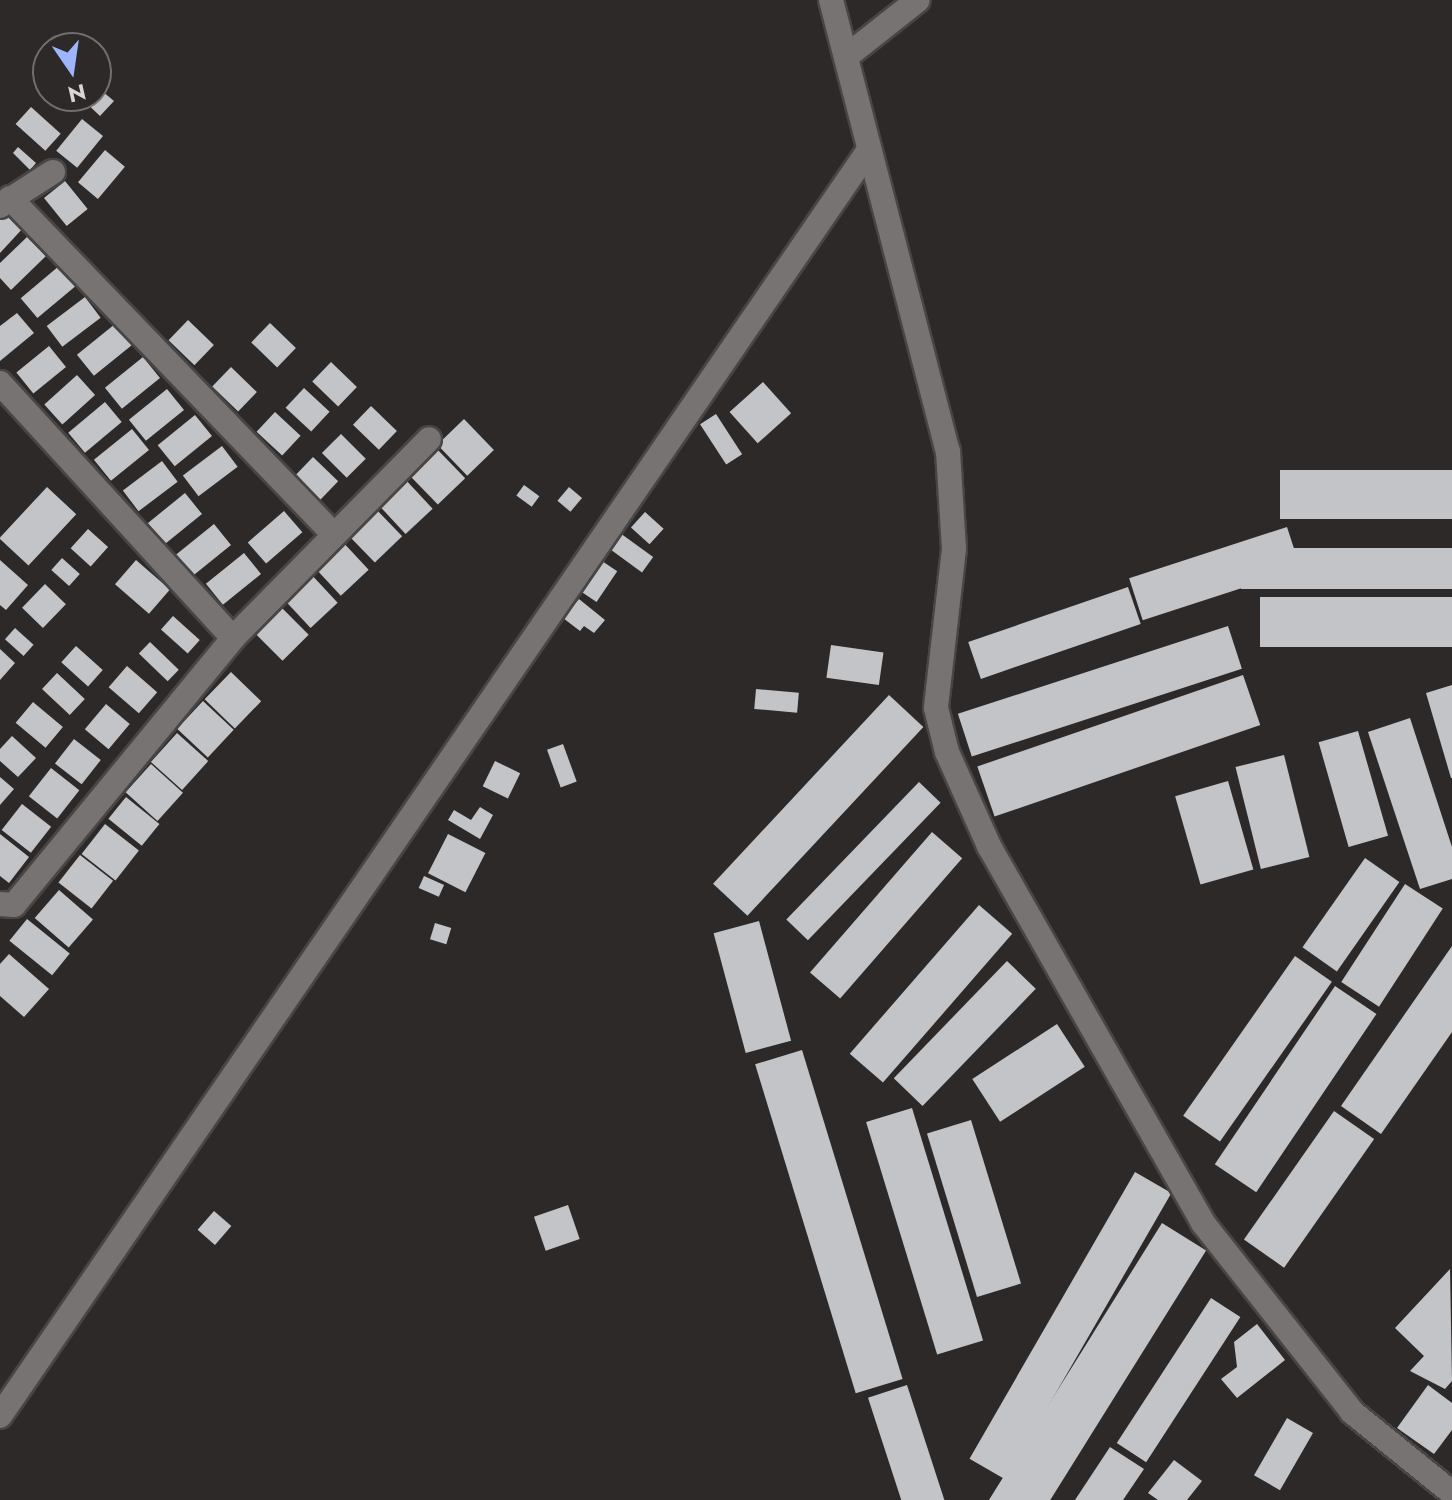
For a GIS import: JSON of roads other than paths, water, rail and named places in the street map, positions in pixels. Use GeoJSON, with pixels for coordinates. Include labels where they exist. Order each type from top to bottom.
{"type":"FeatureCollection","features":[{"type":"Feature","properties":{"kind":"street"},"geometry":{"type":"LineString","coordinates":[[831,0],[948,451],[954,549],[936,708],[947,752],[989,846],[1203,1223],[1352,1412],[1452,1493]]}},
{"type":"Feature","properties":{"kind":"street"},"geometry":{"type":"LineString","coordinates":[[847,56],[918,0]]}},
{"type":"Feature","properties":{"kind":"street"},"geometry":{"type":"LineString","coordinates":[[0,1416],[868,151]]}},
{"type":"Feature","properties":{"kind":"street"},"geometry":{"type":"LineString","coordinates":[[53,172],[5,202],[334,535]]}},
{"type":"Feature","properties":{"kind":"street"},"geometry":{"type":"LineString","coordinates":[[0,383],[233,638]]}},
{"type":"Feature","properties":{"kind":"street"},"geometry":{"type":"LineString","coordinates":[[0,904],[14,905],[233,638],[429,439]]}}]}
